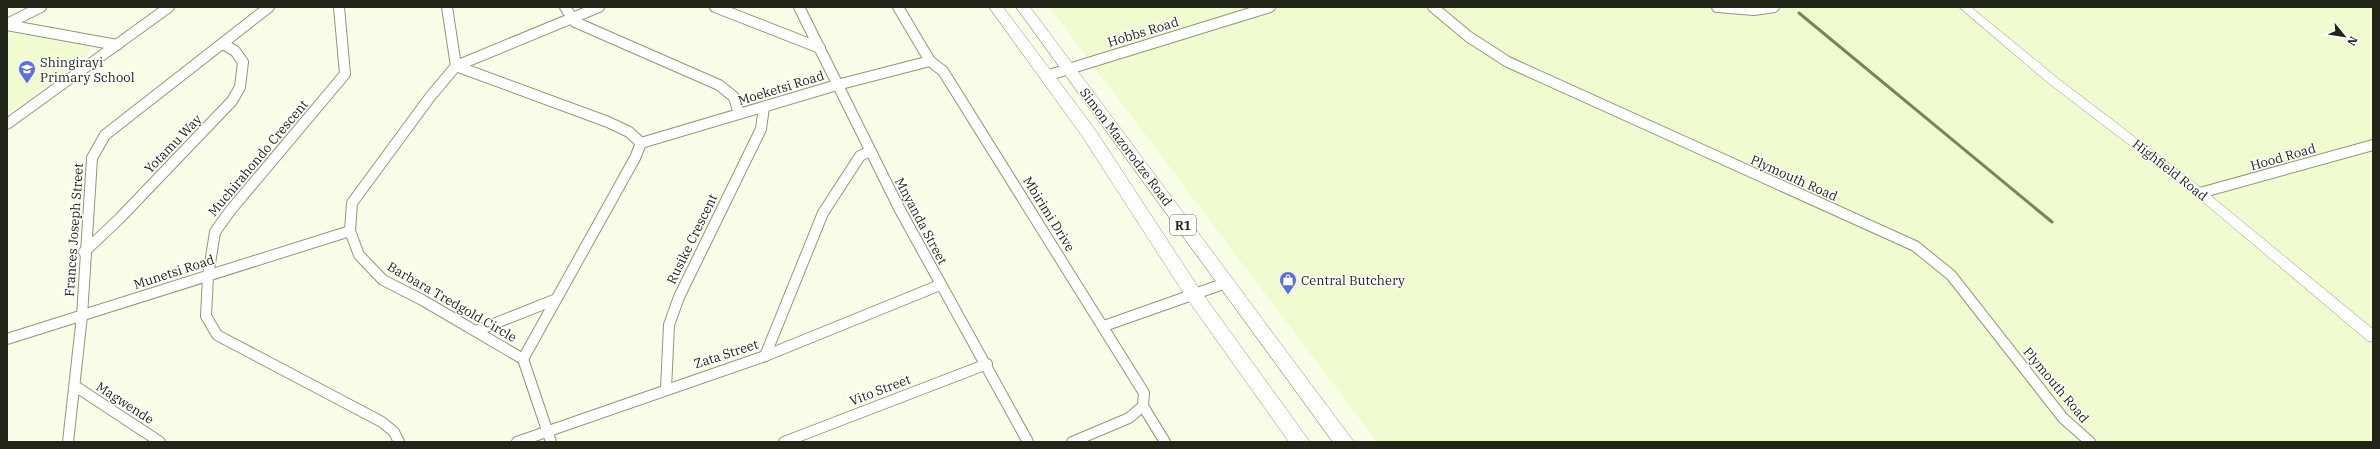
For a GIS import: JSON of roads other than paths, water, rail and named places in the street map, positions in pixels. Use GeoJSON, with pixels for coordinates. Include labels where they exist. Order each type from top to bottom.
{"type":"FeatureCollection","features":[{"type":"Feature","properties":{"kind":"highway","name":"Simon Mazorodze Road"},"geometry":{"type":"LineString","coordinates":[[996,7],[1088,132],[1194,295],[1300,442]]}},
{"type":"Feature","properties":{"kind":"highway","name":"Simon Mazorodze Road"},"geometry":{"type":"LineString","coordinates":[[1022,7],[1344,442]]}},
{"type":"Feature","properties":{"kind":"highway"},"geometry":{"type":"LineString","coordinates":[[1068,69],[1065,75],[1066,83],[1085,108],[1088,132]]}},
{"type":"Feature","properties":{"kind":"street"},"geometry":{"type":"LineString","coordinates":[[7,25],[41,7]]}},
{"type":"Feature","properties":{"kind":"street"},"geometry":{"type":"LineString","coordinates":[[7,124],[169,7]]}},
{"type":"Feature","properties":{"kind":"street","name":"Frances Joseph Street"},"geometry":{"type":"LineString","coordinates":[[68,442],[82,316],[84,252],[92,158],[97,146],[105,135],[196,62],[223,44],[269,7]]}},
{"type":"Feature","properties":{"kind":"street","name":"Muchirahondo Crescent"},"geometry":{"type":"LineString","coordinates":[[340,7],[345,74],[230,211],[215,232],[208,276],[206,316],[217,335],[382,422],[394,432],[399,442]]}},
{"type":"Feature","properties":{"kind":"street"},"geometry":{"type":"LineString","coordinates":[[447,7],[456,66]]}},
{"type":"Feature","properties":{"kind":"street"},"geometry":{"type":"LineString","coordinates":[[565,7],[572,18],[588,29],[719,85],[731,93],[737,100],[739,114]]}},
{"type":"Feature","properties":{"kind":"street"},"geometry":{"type":"LineString","coordinates":[[456,66],[599,7]]}},
{"type":"Feature","properties":{"kind":"street"},"geometry":{"type":"LineString","coordinates":[[714,7],[820,48]]}},
{"type":"Feature","properties":{"kind":"street","name":"Mnyanda Street"},"geometry":{"type":"LineString","coordinates":[[799,7],[870,150],[940,285],[987,364],[1028,442]]}},
{"type":"Feature","properties":{"kind":"street","name":"Mbirimi Drive"},"geometry":{"type":"LineString","coordinates":[[898,7],[930,61],[943,71],[1104,326],[1144,393],[1143,406],[1165,442]]}},
{"type":"Feature","properties":{"kind":"street","name":"Hobbs Road"},"geometry":{"type":"LineString","coordinates":[[1046,76],[1270,7]]}},
{"type":"Feature","properties":{"kind":"street","name":"Plymouth Road"},"geometry":{"type":"LineString","coordinates":[[1433,7],[1466,37],[1508,62],[1915,246],[1951,275],[2064,418],[2090,442]]}},
{"type":"Feature","properties":{"kind":"street"},"geometry":{"type":"LineString","coordinates":[[1717,7],[1754,10],[1774,7]]}},
{"type":"Feature","properties":{"kind":"street","name":"Highfield Road"},"geometry":{"type":"LineString","coordinates":[[1964,7],[2051,79],[2200,193],[2373,337]]}},
{"type":"Feature","properties":{"kind":"street"},"geometry":{"type":"LineString","coordinates":[[7,25],[117,45]]}},
{"type":"Feature","properties":{"kind":"street","name":"Yotamu Way"},"geometry":{"type":"LineString","coordinates":[[84,252],[120,219],[232,101],[240,87],[243,62],[235,51],[223,44]]}},
{"type":"Feature","properties":{"kind":"street","name":"Moeketsi Road"},"geometry":{"type":"LineString","coordinates":[[641,143],[838,85],[930,61]]}},
{"type":"Feature","properties":{"kind":"street"},"geometry":{"type":"LineString","coordinates":[[456,66],[608,122],[629,132],[641,143]]}},
{"type":"Feature","properties":{"kind":"street","name":"Barbara Tredgold Circle"},"geometry":{"type":"LineString","coordinates":[[456,66],[430,97],[352,203],[350,230],[359,255],[383,280],[476,331],[523,359],[554,300],[635,158],[641,143]]}},
{"type":"Feature","properties":{"kind":"street","name":"Rusike Crescent"},"geometry":{"type":"LineString","coordinates":[[666,389],[666,350],[672,318],[679,297],[761,129],[764,107]]}},
{"type":"Feature","properties":{"kind":"street","name":"Hood Road"},"geometry":{"type":"LineString","coordinates":[[2200,193],[2373,145]]}},
{"type":"Feature","properties":{"kind":"street"},"geometry":{"type":"LineString","coordinates":[[765,356],[824,213],[860,156],[870,150]]}},
{"type":"Feature","properties":{"kind":"street","name":"Munetsi Road"},"geometry":{"type":"LineString","coordinates":[[7,339],[350,230]]}},
{"type":"Feature","properties":{"kind":"street"},"geometry":{"type":"LineString","coordinates":[[1104,326],[1226,283]]}},
{"type":"Feature","properties":{"kind":"street","name":"Zata Street"},"geometry":{"type":"LineString","coordinates":[[517,442],[666,389],[765,356],[940,285]]}},
{"type":"Feature","properties":{"kind":"street"},"geometry":{"type":"LineString","coordinates":[[476,331],[554,300]]}},
{"type":"Feature","properties":{"kind":"street"},"geometry":{"type":"LineString","coordinates":[[523,359],[551,442]]}},
{"type":"Feature","properties":{"kind":"street","name":"Vito Street"},"geometry":{"type":"LineString","coordinates":[[784,442],[987,364]]}},
{"type":"Feature","properties":{"kind":"street","name":"Magwende"},"geometry":{"type":"LineString","coordinates":[[75,386],[160,442]]}},
{"type":"Feature","properties":{"kind":"street"},"geometry":{"type":"LineString","coordinates":[[1072,442],[1129,418],[1143,406]]}},
{"type":"Feature","properties":{"kind":"waterway"},"geometry":{"type":"LineString","coordinates":[[1799,13],[2052,222]]}},
{"type":"Feature","properties":{"kind":"place","name":"Shingirayi Primary School"},"geometry":{"type":"Point","coordinates":[27,84]}},
{"type":"Feature","properties":{"kind":"place","name":"Central Butchery"},"geometry":{"type":"Point","coordinates":[1288,295]}}]}
